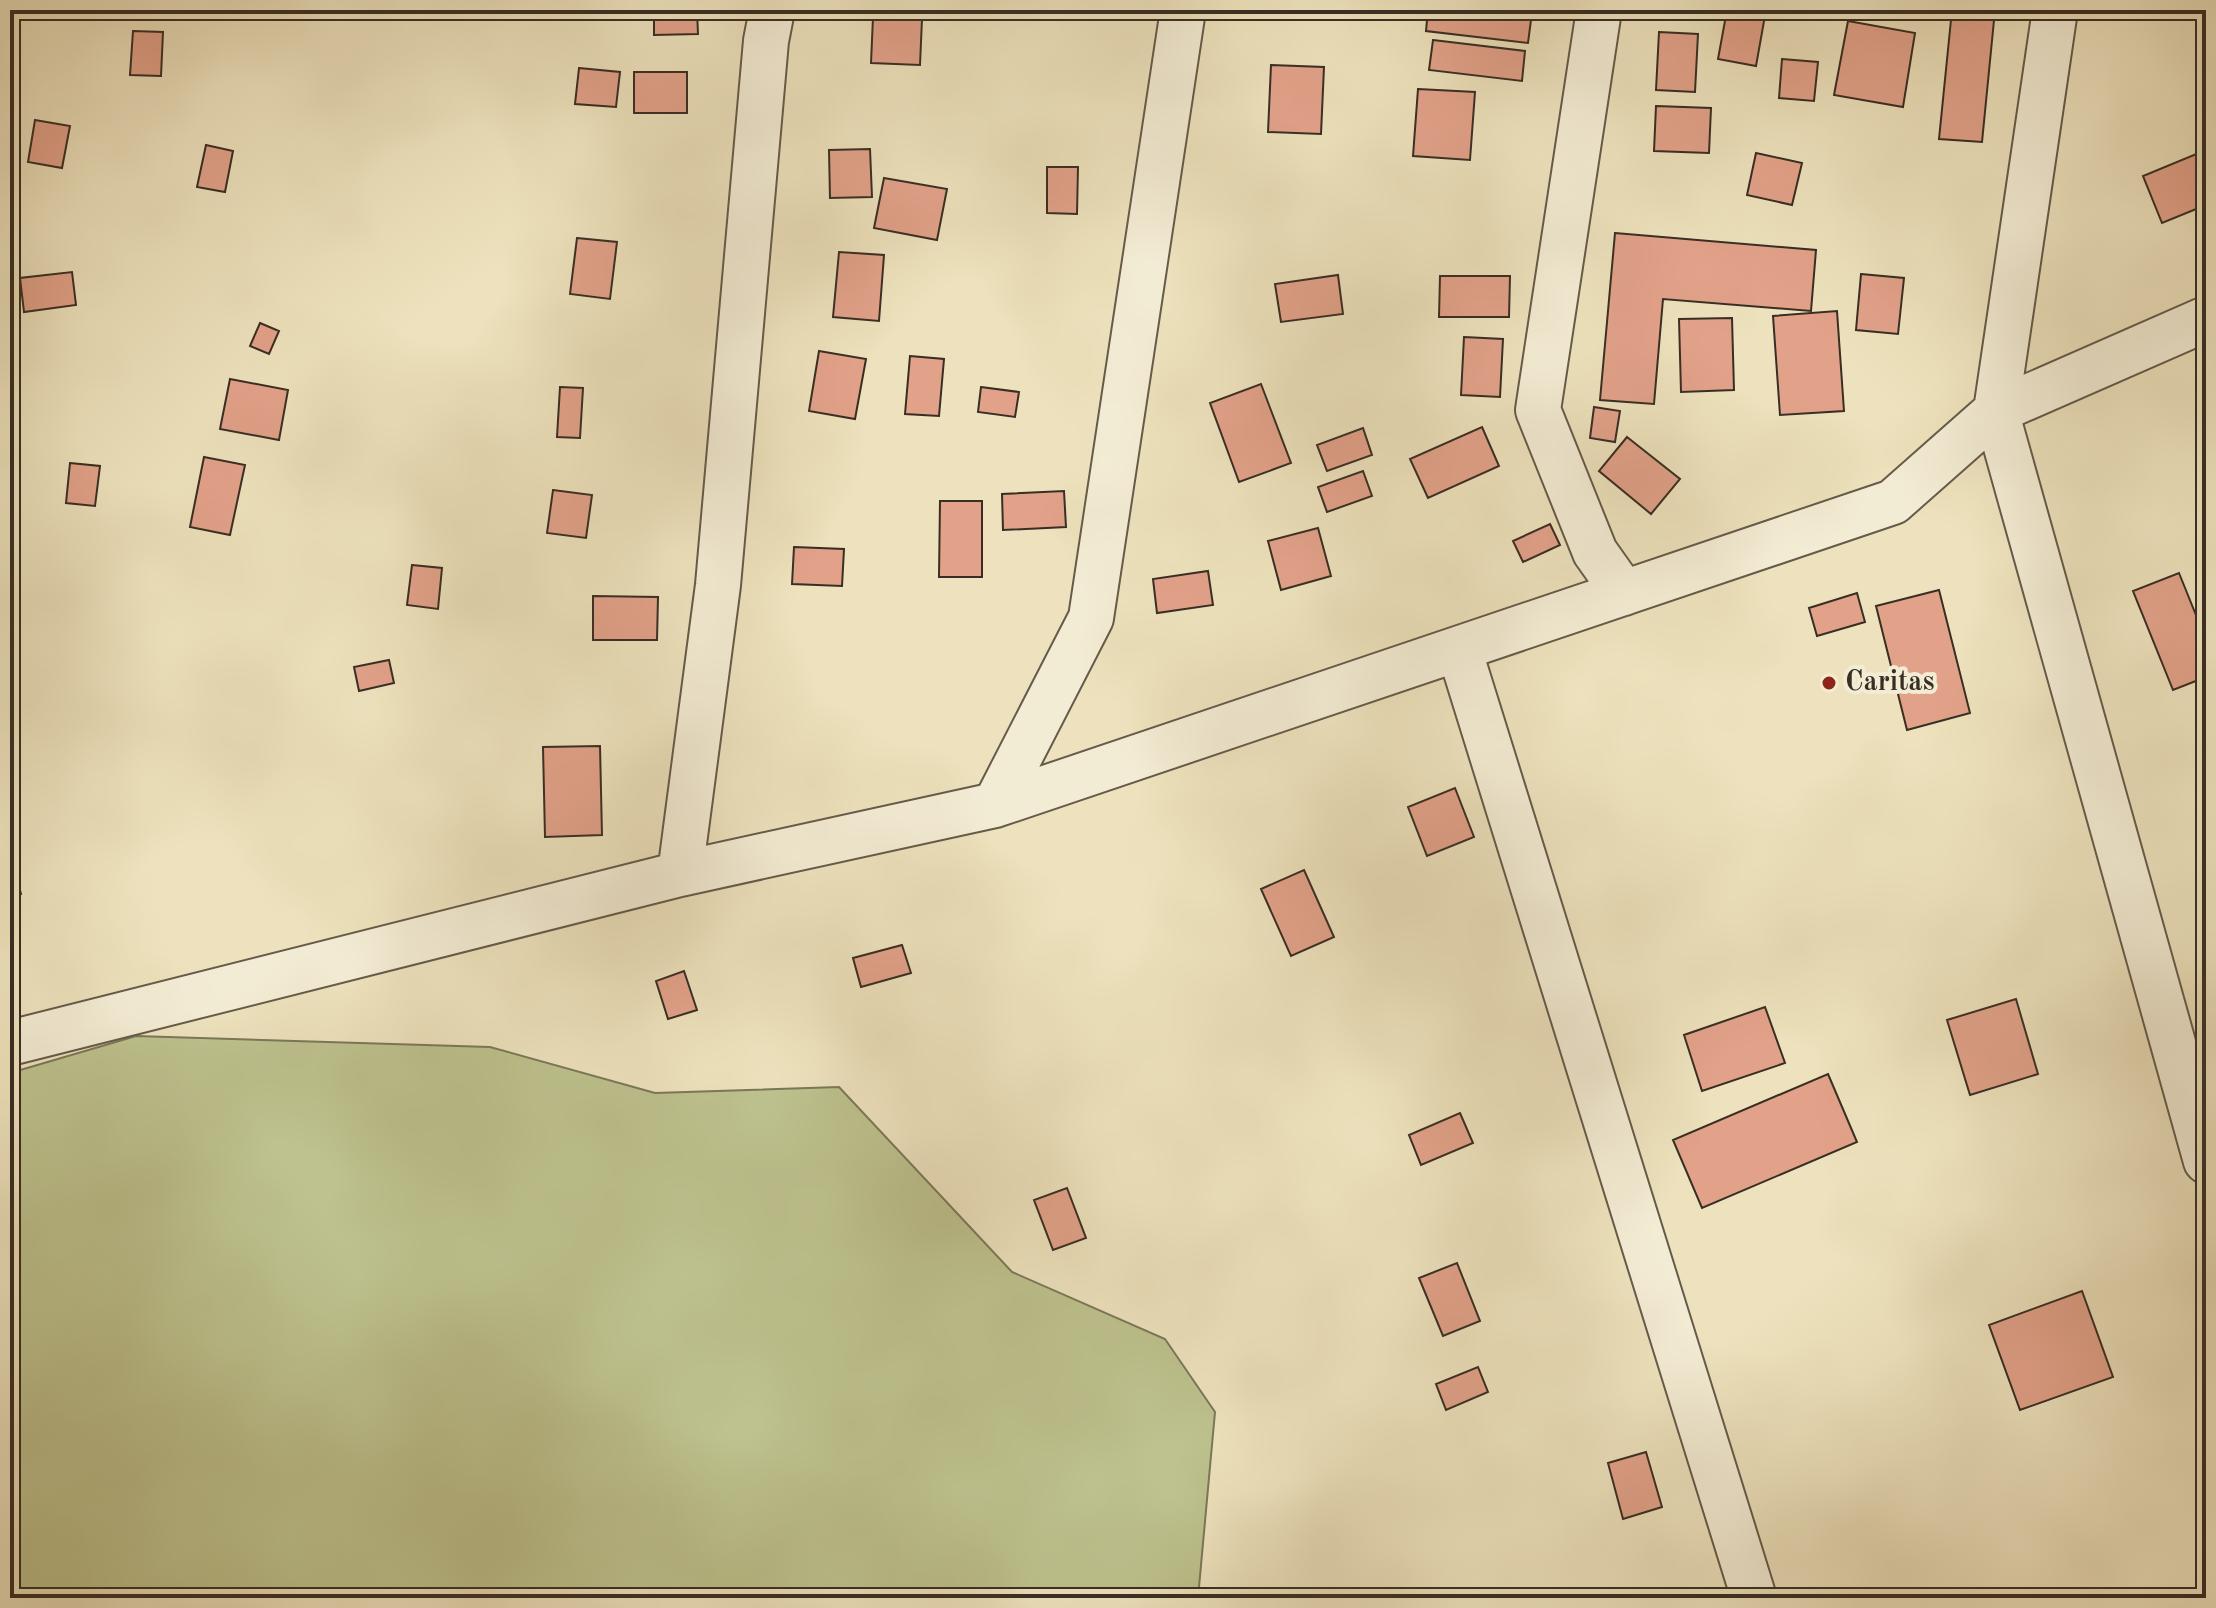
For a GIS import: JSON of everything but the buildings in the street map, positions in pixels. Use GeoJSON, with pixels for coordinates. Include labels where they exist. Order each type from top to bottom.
{"type":"FeatureCollection","features":[{"type":"Feature","properties":{"kind":"street"},"geometry":{"type":"LineString","coordinates":[[680,874],[718,585],[766,41],[772,10]]}},
{"type":"Feature","properties":{"kind":"street"},"geometry":{"type":"LineString","coordinates":[[995,805],[1091,618],[1183,10]]}},
{"type":"Feature","properties":{"kind":"street"},"geometry":{"type":"LineString","coordinates":[[1599,10],[1538,410],[1595,552],[1624,593]]}},
{"type":"Feature","properties":{"kind":"street"},"geometry":{"type":"LineString","coordinates":[[2055,10],[1996,411],[2197,1094],[2206,1161]]}},
{"type":"Feature","properties":{"kind":"street"},"geometry":{"type":"LineString","coordinates":[[10,1043],[680,874],[995,805],[1893,502],[1996,411],[2206,319]]}},
{"type":"Feature","properties":{"kind":"street"},"geometry":{"type":"LineString","coordinates":[[1459,649],[1754,1598]]}},
{"type":"Feature","properties":{"kind":"green space"},"geometry":{"type":"Polygon","coordinates":[[[136,1036],[490,1047],[655,1093],[839,1087],[1012,1272],[1165,1339],[1215,1412],[1198,1598],[10,1598],[10,1073],[136,1036]]]}},
{"type":"Feature","properties":{"kind":"place","name":"Caritas"},"geometry":{"type":"Point","coordinates":[1829,683]}}]}
